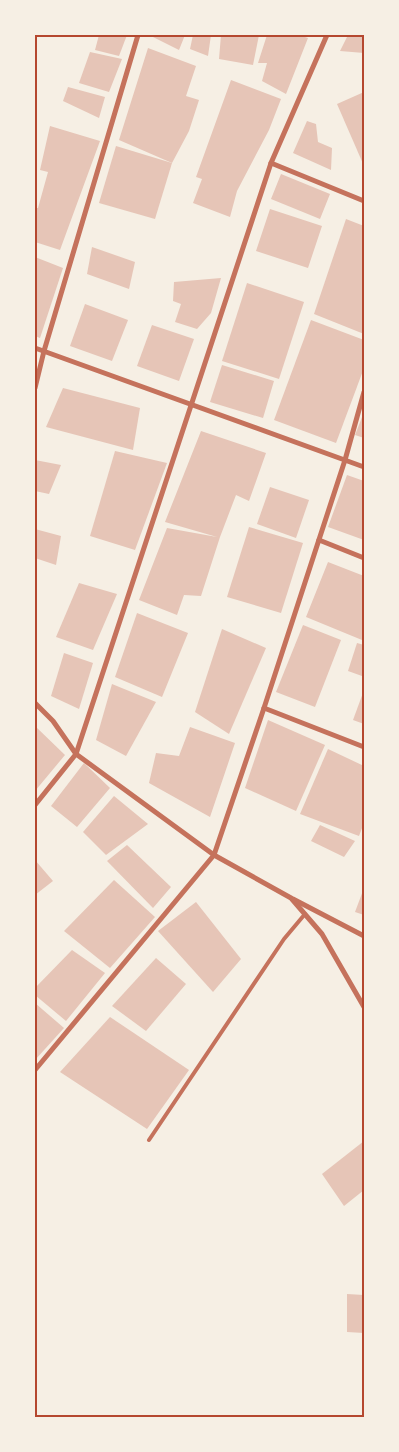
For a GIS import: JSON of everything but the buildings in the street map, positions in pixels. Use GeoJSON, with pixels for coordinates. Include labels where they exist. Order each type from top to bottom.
{"type":"FeatureCollection","features":[{"type":"Feature","properties":{"kind":"street"},"geometry":{"type":"LineString","coordinates":[[35,388],[44,351],[138,35]]}},
{"type":"Feature","properties":{"kind":"street"},"geometry":{"type":"LineString","coordinates":[[35,805],[76,754],[271,163],[327,35]]}},
{"type":"Feature","properties":{"kind":"street"},"geometry":{"type":"LineString","coordinates":[[271,163],[364,201]]}},
{"type":"Feature","properties":{"kind":"street"},"geometry":{"type":"LineString","coordinates":[[35,348],[364,467]]}},
{"type":"Feature","properties":{"kind":"street"},"geometry":{"type":"LineString","coordinates":[[35,1070],[214,855],[345,460],[364,392]]}},
{"type":"Feature","properties":{"kind":"street"},"geometry":{"type":"LineString","coordinates":[[319,540],[364,558]]}},
{"type":"Feature","properties":{"kind":"street"},"geometry":{"type":"LineString","coordinates":[[35,704],[53,721],[76,754],[214,855],[364,936]]}},
{"type":"Feature","properties":{"kind":"street"},"geometry":{"type":"LineString","coordinates":[[264,708],[364,747]]}},
{"type":"Feature","properties":{"kind":"street"},"geometry":{"type":"LineString","coordinates":[[291,898],[322,934],[364,1007]]}},
{"type":"Feature","properties":{"kind":"lane"},"geometry":{"type":"LineString","coordinates":[[150,1140],[284,939],[305,914]]}}]}
